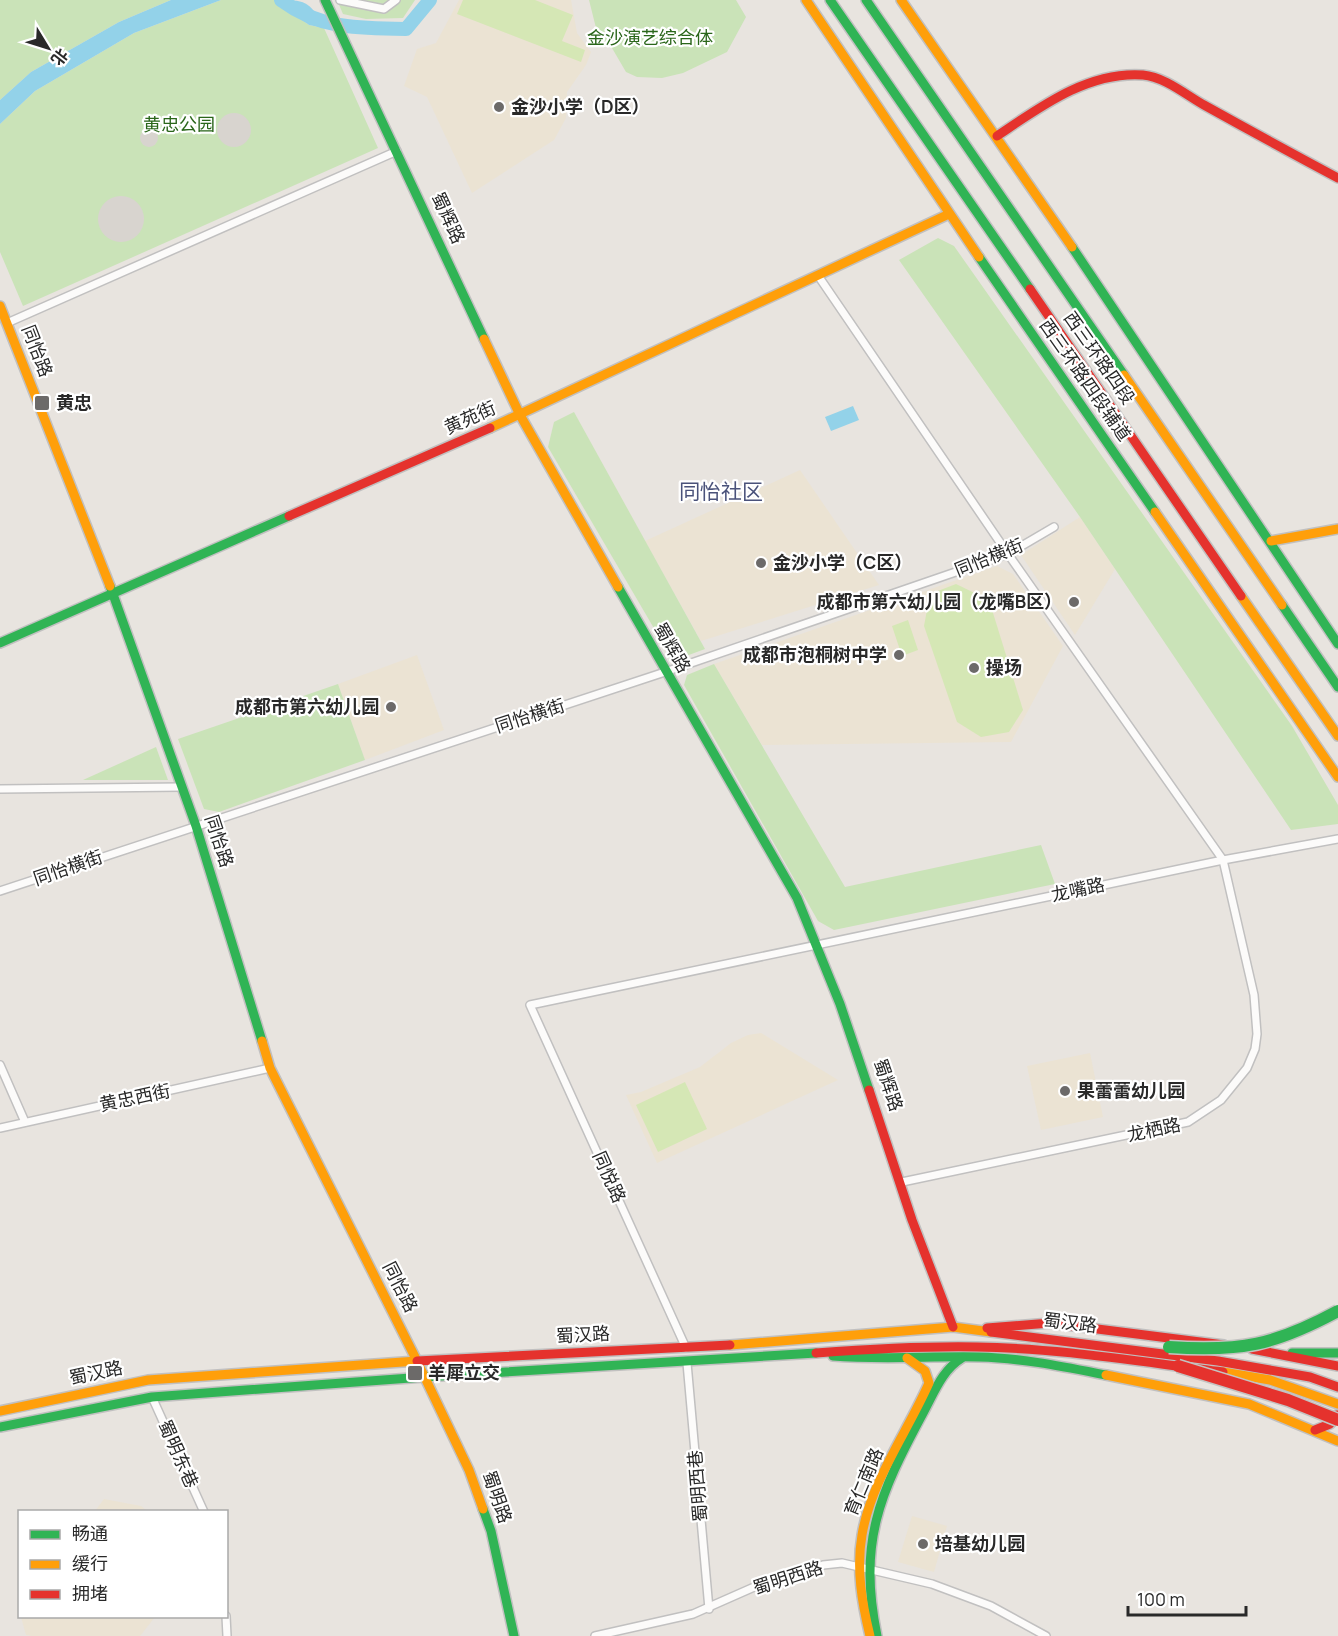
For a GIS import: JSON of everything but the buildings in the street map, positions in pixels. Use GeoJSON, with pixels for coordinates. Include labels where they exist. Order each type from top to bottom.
{"type":"FeatureCollection","features":[{"type":"Feature","properties":{"kind":"main road","name":"蜀辉路"},"geometry":{"type":"LineString","coordinates":[[325,0],[520,416],[665,672],[797,898],[818,944],[848,1022],[953,1327]]}},
{"type":"Feature","properties":{"kind":"main road","name":"西三环路四段辅道"},"geometry":{"type":"LineString","coordinates":[[806,0],[949,214],[1338,777]]}},
{"type":"Feature","properties":{"kind":"main road","name":"西三环路四段"},"geometry":{"type":"LineString","coordinates":[[830,0],[1338,736]]}},
{"type":"Feature","properties":{"kind":"main road","name":"西三环路四段"},"geometry":{"type":"LineString","coordinates":[[868,0],[1338,687]]}},
{"type":"Feature","properties":{"kind":"main road"},"geometry":{"type":"LineString","coordinates":[[902,0],[997,136],[1338,644]]}},
{"type":"Feature","properties":{"kind":"main road"},"geometry":{"type":"LineString","coordinates":[[997,136],[1036,109],[1076,87],[1115,76],[1144,75],[1176,89],[1338,178]]}},
{"type":"Feature","properties":{"kind":"main road","name":"黄苑街"},"geometry":{"type":"LineString","coordinates":[[0,643],[520,416],[949,214]]}},
{"type":"Feature","properties":{"kind":"main road","name":"同怡路"},"geometry":{"type":"LineString","coordinates":[[0,306],[113,595],[196,826],[270,1068],[424,1377]]}},
{"type":"Feature","properties":{"kind":"main road"},"geometry":{"type":"LineString","coordinates":[[1271,541],[1338,529]]}},
{"type":"Feature","properties":{"kind":"main road"},"geometry":{"type":"LineString","coordinates":[[1166,1355],[1256,1347],[1287,1338],[1338,1311]]}},
{"type":"Feature","properties":{"kind":"main road"},"geometry":{"type":"LineString","coordinates":[[969,1329],[1050,1323],[1338,1363]]}},
{"type":"Feature","properties":{"kind":"main road","name":"蜀汉路"},"geometry":{"type":"LineString","coordinates":[[0,1411],[148,1380],[417,1361],[686,1348],[953,1327],[1125,1347],[1166,1355]]}},
{"type":"Feature","properties":{"kind":"main road","name":"蜀汉路"},"geometry":{"type":"LineString","coordinates":[[0,1427],[152,1397],[424,1377],[687,1363],[887,1347],[978,1347],[1166,1355]]}},
{"type":"Feature","properties":{"kind":"main road"},"geometry":{"type":"LineString","coordinates":[[801,1354],[866,1359],[965,1357],[1067,1367],[1249,1404],[1338,1441]]}},
{"type":"Feature","properties":{"kind":"main road"},"geometry":{"type":"LineString","coordinates":[[1166,1355],[1178,1365],[1288,1400],[1338,1420]]}},
{"type":"Feature","properties":{"kind":"main road"},"geometry":{"type":"LineString","coordinates":[[1166,1355],[1272,1369],[1338,1387]]}},
{"type":"Feature","properties":{"kind":"main road"},"geometry":{"type":"LineString","coordinates":[[877,1636],[864,1568],[872,1526],[895,1466],[942,1378],[950,1366],[965,1357]]}},
{"type":"Feature","properties":{"kind":"main road","name":"育仁南路"},"geometry":{"type":"LineString","coordinates":[[870,1636],[864,1568],[864,1522],[886,1470],[929,1383],[925,1371],[907,1358]]}},
{"type":"Feature","properties":{"kind":"main road"},"geometry":{"type":"LineString","coordinates":[[1178,1365],[1270,1380],[1338,1404]]}},
{"type":"Feature","properties":{"kind":"main road","name":"蜀明路"},"geometry":{"type":"LineString","coordinates":[[424,1377],[469,1470],[490,1531],[514,1636]]}},
{"type":"Feature","properties":{"kind":"main road"},"geometry":{"type":"LineString","coordinates":[[1315,1430],[1330,1424],[1338,1414]]}},
{"type":"Feature","properties":{"kind":"street"},"geometry":{"type":"LineString","coordinates":[[339,0],[384,9],[392,2]]}},
{"type":"Feature","properties":{"kind":"street"},"geometry":{"type":"LineString","coordinates":[[7,323],[397,151]]}},
{"type":"Feature","properties":{"kind":"street"},"geometry":{"type":"LineString","coordinates":[[819,277],[1008,554],[1223,860]]}},
{"type":"Feature","properties":{"kind":"street","name":"同怡横街"},"geometry":{"type":"LineString","coordinates":[[0,891],[665,672],[1008,554],[1054,527]]}},
{"type":"Feature","properties":{"kind":"street"},"geometry":{"type":"LineString","coordinates":[[0,789],[182,787]]}},
{"type":"Feature","properties":{"kind":"street","name":"龙嘴路"},"geometry":{"type":"LineString","coordinates":[[530,1005],[1223,860],[1338,839]]}},
{"type":"Feature","properties":{"kind":"street","name":"龙栖路"},"geometry":{"type":"LineString","coordinates":[[902,1182],[1181,1125],[1205,1113],[1221,1100],[1247,1068],[1255,1049],[1257,1034],[1254,995],[1223,860]]}},
{"type":"Feature","properties":{"kind":"street","name":"同悦路"},"geometry":{"type":"LineString","coordinates":[[530,1005],[686,1348]]}},
{"type":"Feature","properties":{"kind":"street"},"geometry":{"type":"LineString","coordinates":[[0,1065],[26,1122]]}},
{"type":"Feature","properties":{"kind":"street","name":"黄忠西街"},"geometry":{"type":"LineString","coordinates":[[0,1128],[270,1068]]}},
{"type":"Feature","properties":{"kind":"street","name":"蜀明西巷"},"geometry":{"type":"LineString","coordinates":[[687,1363],[709,1609]]}},
{"type":"Feature","properties":{"kind":"street","name":"蜀明东巷"},"geometry":{"type":"LineString","coordinates":[[152,1397],[203,1510]]}},
{"type":"Feature","properties":{"kind":"street","name":"蜀明西路"},"geometry":{"type":"LineString","coordinates":[[595,1636],[709,1609],[761,1584],[823,1565],[842,1563],[932,1584],[991,1606],[1046,1636]]}},
{"type":"Feature","properties":{"kind":"street"},"geometry":{"type":"LineString","coordinates":[[226,1618],[227,1636]]}},
{"type":"Feature","properties":{"kind":"shaded area","name":"金沙小学（D区）"},"geometry":{"type":"Polygon","coordinates":[[[459,0],[571,0],[577,33],[591,52],[586,65],[567,92],[566,118],[554,140],[472,193],[427,97],[404,86],[417,49],[436,43],[459,0]]]}},
{"type":"Feature","properties":{"kind":"shaded area"},"geometry":{"type":"Polygon","coordinates":[[[234,113],[246,118],[251,130],[246,142],[234,147],[222,142],[217,130],[222,118],[234,113]]]}},
{"type":"Feature","properties":{"kind":"shaded area"},"geometry":{"type":"Polygon","coordinates":[[[149,129],[157,134],[158,138],[153,146],[149,147],[141,142],[140,138],[145,130],[149,129]]]}},
{"type":"Feature","properties":{"kind":"shaded area"},"geometry":{"type":"Polygon","coordinates":[[[121,196],[137,203],[144,219],[137,235],[121,242],[105,235],[98,219],[105,203],[121,196]]]}},
{"type":"Feature","properties":{"kind":"shaded area","name":"金沙小学（C区）"},"geometry":{"type":"Polygon","coordinates":[[[800,470],[879,585],[701,641],[645,541],[800,470]]]}},
{"type":"Feature","properties":{"kind":"shaded area","name":"成都市第六幼儿园（龙嘴B区）"},"geometry":{"type":"Polygon","coordinates":[[[1080,517],[1115,569],[1075,635],[1021,555],[1080,517]]]}},
{"type":"Feature","properties":{"kind":"shaded area","name":"成都市泡桐树中学"},"geometry":{"type":"Polygon","coordinates":[[[997,566],[1013,574],[1063,646],[1011,742],[762,745],[714,664],[997,566]]]}},
{"type":"Feature","properties":{"kind":"shaded area","name":"成都市第六幼儿园"},"geometry":{"type":"Polygon","coordinates":[[[417,655],[444,730],[365,760],[338,684],[417,655]]]}},
{"type":"Feature","properties":{"kind":"shaded area"},"geometry":{"type":"Polygon","coordinates":[[[761,1033],[838,1080],[657,1163],[626,1095],[641,1092],[700,1067],[731,1043],[748,1035],[761,1033]]]}},
{"type":"Feature","properties":{"kind":"shaded area","name":"果蕾蕾幼儿园"},"geometry":{"type":"Polygon","coordinates":[[[1090,1053],[1103,1117],[1041,1130],[1027,1066],[1090,1053]]]}},
{"type":"Feature","properties":{"kind":"shaded area"},"geometry":{"type":"Polygon","coordinates":[[[104,1499],[141,1506],[146,1510],[96,1510],[104,1499]]]}},
{"type":"Feature","properties":{"kind":"shaded area","name":"培基幼儿园"},"geometry":{"type":"Polygon","coordinates":[[[912,1516],[947,1526],[934,1572],[898,1562],[912,1516]]]}},
{"type":"Feature","properties":{"kind":"shaded area"},"geometry":{"type":"Polygon","coordinates":[[[22,1618],[154,1618],[140,1636],[26,1635],[22,1618]]]}},
{"type":"Feature","properties":{"kind":"green space"},"geometry":{"type":"Polygon","coordinates":[[[0,0],[171,0],[119,22],[31,72],[0,100],[0,0]]]}},
{"type":"Feature","properties":{"kind":"green space","name":"黄忠公园"},"geometry":{"type":"Polygon","coordinates":[[[221,0],[274,0],[309,25],[324,28],[378,148],[23,306],[0,252],[0,124],[35,91],[134,33],[221,0]]]}},
{"type":"Feature","properties":{"kind":"green space"},"geometry":{"type":"Polygon","coordinates":[[[337,0],[415,0],[403,18],[366,19],[343,14],[337,0]]]}},
{"type":"Feature","properties":{"kind":"green space"},"geometry":{"type":"Polygon","coordinates":[[[463,0],[535,0],[573,15],[562,41],[585,50],[581,62],[457,14],[463,0]]]}},
{"type":"Feature","properties":{"kind":"green space","name":"金沙演艺综合体"},"geometry":{"type":"Polygon","coordinates":[[[589,0],[736,0],[746,17],[727,52],[683,73],[662,78],[637,77],[626,72],[612,48],[604,42],[596,28],[589,0]]]}},
{"type":"Feature","properties":{"kind":"green space"},"geometry":{"type":"Polygon","coordinates":[[[938,238],[954,246],[1292,726],[1338,805],[1338,824],[1291,830],[1080,517],[899,260],[938,238]]]}},
{"type":"Feature","properties":{"kind":"green space"},"geometry":{"type":"Polygon","coordinates":[[[574,412],[705,649],[678,659],[669,654],[548,447],[554,422],[574,412]]]}},
{"type":"Feature","properties":{"kind":"green space","name":"操场"},"geometry":{"type":"Polygon","coordinates":[[[956,584],[989,600],[1023,710],[1009,732],[981,737],[957,722],[924,626],[930,594],[956,584]]]}},
{"type":"Feature","properties":{"kind":"green space"},"geometry":{"type":"Polygon","coordinates":[[[908,620],[918,650],[902,656],[892,626],[908,620]]]}},
{"type":"Feature","properties":{"kind":"green space"},"geometry":{"type":"Polygon","coordinates":[[[714,664],[845,887],[1041,845],[1055,884],[834,930],[818,921],[684,685],[687,675],[714,664]]]}},
{"type":"Feature","properties":{"kind":"green space"},"geometry":{"type":"Polygon","coordinates":[[[338,684],[365,760],[219,812],[204,809],[178,739],[338,684]]]}},
{"type":"Feature","properties":{"kind":"green space"},"geometry":{"type":"Polygon","coordinates":[[[156,747],[168,780],[83,780],[156,747]]]}},
{"type":"Feature","properties":{"kind":"green space"},"geometry":{"type":"Polygon","coordinates":[[[685,1082],[707,1129],[658,1152],[636,1105],[685,1082]]]}},
{"type":"Feature","properties":{"kind":"water"},"geometry":{"type":"Polygon","coordinates":[[[171,0],[221,0],[134,33],[35,91],[0,124],[0,100],[31,72],[119,22],[171,0]]]}},
{"type":"Feature","properties":{"kind":"water"},"geometry":{"type":"Polygon","coordinates":[[[274,0],[300,1],[310,7],[324,28],[309,25],[274,0]]]}},
{"type":"Feature","properties":{"kind":"water"},"geometry":{"type":"Polygon","coordinates":[[[853,406],[859,420],[831,431],[825,417],[853,406]]]}},
{"type":"Feature","properties":{"kind":"waterway"},"geometry":{"type":"LineString","coordinates":[[281,0],[296,10],[326,22],[356,27],[406,29],[430,0]]}},
{"type":"Feature","properties":{"kind":"traffic: fast"},"geometry":{"type":"LineString","coordinates":[[325,0],[484,339]]}},
{"type":"Feature","properties":{"kind":"traffic: fast"},"geometry":{"type":"LineString","coordinates":[[830,0],[1030,289]]}},
{"type":"Feature","properties":{"kind":"traffic: fast"},"geometry":{"type":"LineString","coordinates":[[866,0],[1124,375]]}},
{"type":"Feature","properties":{"kind":"traffic: fast"},"geometry":{"type":"LineString","coordinates":[[1072,247],[1338,644]]}},
{"type":"Feature","properties":{"kind":"traffic: fast"},"geometry":{"type":"LineString","coordinates":[[979,257],[1155,512]]}},
{"type":"Feature","properties":{"kind":"traffic: fast"},"geometry":{"type":"LineString","coordinates":[[0,643],[289,516]]}},
{"type":"Feature","properties":{"kind":"traffic: fast"},"geometry":{"type":"LineString","coordinates":[[110,586],[196,826],[262,1041]]}},
{"type":"Feature","properties":{"kind":"traffic: fast"},"geometry":{"type":"LineString","coordinates":[[618,587],[797,898],[840,1004],[869,1090]]}},
{"type":"Feature","properties":{"kind":"traffic: fast"},"geometry":{"type":"LineString","coordinates":[[1282,605],[1338,687]]}},
{"type":"Feature","properties":{"kind":"traffic: fast"},"geometry":{"type":"LineString","coordinates":[[1169,1347],[1217,1348],[1257,1344],[1295,1332],[1338,1311]]}},
{"type":"Feature","properties":{"kind":"traffic: fast"},"geometry":{"type":"LineString","coordinates":[[424,1377],[816,1353]]}},
{"type":"Feature","properties":{"kind":"traffic: fast"},"geometry":{"type":"LineString","coordinates":[[1292,1353],[1338,1353]]}},
{"type":"Feature","properties":{"kind":"traffic: fast"},"geometry":{"type":"LineString","coordinates":[[833,1356],[1011,1359],[1106,1375]]}},
{"type":"Feature","properties":{"kind":"traffic: fast"},"geometry":{"type":"LineString","coordinates":[[877,1636],[870,1573],[876,1520],[895,1469],[935,1390],[949,1369],[962,1358]]}},
{"type":"Feature","properties":{"kind":"traffic: fast"},"geometry":{"type":"LineString","coordinates":[[0,1427],[152,1397],[424,1377]]}},
{"type":"Feature","properties":{"kind":"traffic: fast"},"geometry":{"type":"LineString","coordinates":[[483,1509],[491,1531],[514,1636]]}},
{"type":"Feature","properties":{"kind":"traffic: slow"},"geometry":{"type":"LineString","coordinates":[[806,0],[979,257]]}},
{"type":"Feature","properties":{"kind":"traffic: slow"},"geometry":{"type":"LineString","coordinates":[[901,0],[1072,247]]}},
{"type":"Feature","properties":{"kind":"traffic: slow"},"geometry":{"type":"LineString","coordinates":[[490,428],[949,214]]}},
{"type":"Feature","properties":{"kind":"traffic: slow"},"geometry":{"type":"LineString","coordinates":[[0,306],[110,586]]}},
{"type":"Feature","properties":{"kind":"traffic: slow"},"geometry":{"type":"LineString","coordinates":[[484,339],[520,415],[618,587]]}},
{"type":"Feature","properties":{"kind":"traffic: slow"},"geometry":{"type":"LineString","coordinates":[[1124,375],[1282,605]]}},
{"type":"Feature","properties":{"kind":"traffic: slow"},"geometry":{"type":"LineString","coordinates":[[1155,512],[1338,777]]}},
{"type":"Feature","properties":{"kind":"traffic: slow"},"geometry":{"type":"LineString","coordinates":[[1271,541],[1338,529]]}},
{"type":"Feature","properties":{"kind":"traffic: slow"},"geometry":{"type":"LineString","coordinates":[[1241,596],[1338,736]]}},
{"type":"Feature","properties":{"kind":"traffic: slow"},"geometry":{"type":"LineString","coordinates":[[262,1041],[270,1068],[417,1361],[469,1470],[483,1509]]}},
{"type":"Feature","properties":{"kind":"traffic: slow"},"geometry":{"type":"LineString","coordinates":[[730,1345],[953,1327],[991,1332]]}},
{"type":"Feature","properties":{"kind":"traffic: slow"},"geometry":{"type":"LineString","coordinates":[[870,1636],[862,1599],[860,1573],[862,1535],[881,1476],[929,1383],[925,1371],[907,1358]]}},
{"type":"Feature","properties":{"kind":"traffic: slow"},"geometry":{"type":"LineString","coordinates":[[0,1411],[148,1380],[417,1361]]}},
{"type":"Feature","properties":{"kind":"traffic: slow"},"geometry":{"type":"LineString","coordinates":[[1223,1372],[1270,1380],[1338,1404]]}},
{"type":"Feature","properties":{"kind":"traffic: slow"},"geometry":{"type":"LineString","coordinates":[[1106,1375],[1249,1404],[1338,1441]]}},
{"type":"Feature","properties":{"kind":"traffic: jam"},"geometry":{"type":"LineString","coordinates":[[997,136],[1048,103],[1084,85],[1123,75],[1143,75],[1167,83],[1338,178]]}},
{"type":"Feature","properties":{"kind":"traffic: jam"},"geometry":{"type":"LineString","coordinates":[[1030,289],[1241,596]]}},
{"type":"Feature","properties":{"kind":"traffic: jam"},"geometry":{"type":"LineString","coordinates":[[289,516],[490,428]]}},
{"type":"Feature","properties":{"kind":"traffic: jam"},"geometry":{"type":"LineString","coordinates":[[869,1090],[912,1220],[953,1327]]}},
{"type":"Feature","properties":{"kind":"traffic: jam"},"geometry":{"type":"LineString","coordinates":[[987,1328],[1050,1323],[1224,1345]]}},
{"type":"Feature","properties":{"kind":"traffic: jam"},"geometry":{"type":"LineString","coordinates":[[991,1332],[1218,1361],[1310,1377],[1338,1387]]}},
{"type":"Feature","properties":{"kind":"traffic: jam"},"geometry":{"type":"LineString","coordinates":[[417,1361],[730,1345]]}},
{"type":"Feature","properties":{"kind":"traffic: jam"},"geometry":{"type":"LineString","coordinates":[[816,1353],[917,1347],[1008,1348],[1100,1356],[1223,1372]]}},
{"type":"Feature","properties":{"kind":"traffic: jam"},"geometry":{"type":"LineString","coordinates":[[1252,1349],[1338,1366]]}},
{"type":"Feature","properties":{"kind":"traffic: jam"},"geometry":{"type":"LineString","coordinates":[[1178,1366],[1288,1400],[1338,1420]]}},
{"type":"Feature","properties":{"kind":"traffic: jam"},"geometry":{"type":"LineString","coordinates":[[1315,1430],[1330,1424],[1337,1415]]}},
{"type":"Feature","properties":{"kind":"place","name":"金沙小学（D区）"},"geometry":{"type":"Point","coordinates":[499,107]}},
{"type":"Feature","properties":{"kind":"place","name":"黄忠"},"geometry":{"type":"Point","coordinates":[42,403]}},
{"type":"Feature","properties":{"kind":"place","name":"金沙小学（C区）"},"geometry":{"type":"Point","coordinates":[761,563]}},
{"type":"Feature","properties":{"kind":"place","name":"成都市第六幼儿园（龙嘴B区）"},"geometry":{"type":"Point","coordinates":[1074,602]}},
{"type":"Feature","properties":{"kind":"place","name":"成都市泡桐树中学"},"geometry":{"type":"Point","coordinates":[899,655]}},
{"type":"Feature","properties":{"kind":"place","name":"操场"},"geometry":{"type":"Point","coordinates":[974,668]}},
{"type":"Feature","properties":{"kind":"place","name":"成都市第六幼儿园"},"geometry":{"type":"Point","coordinates":[391,707]}},
{"type":"Feature","properties":{"kind":"place","name":"果蕾蕾幼儿园"},"geometry":{"type":"Point","coordinates":[1065,1091]}},
{"type":"Feature","properties":{"kind":"place","name":"羊犀立交"},"geometry":{"type":"Point","coordinates":[415,1373]}},
{"type":"Feature","properties":{"kind":"place","name":"培基幼儿园"},"geometry":{"type":"Point","coordinates":[923,1544]}},
{"type":"Feature","properties":{"kind":"district","name":"同怡社区"},"geometry":{"type":"Point","coordinates":[721,492]}}]}
